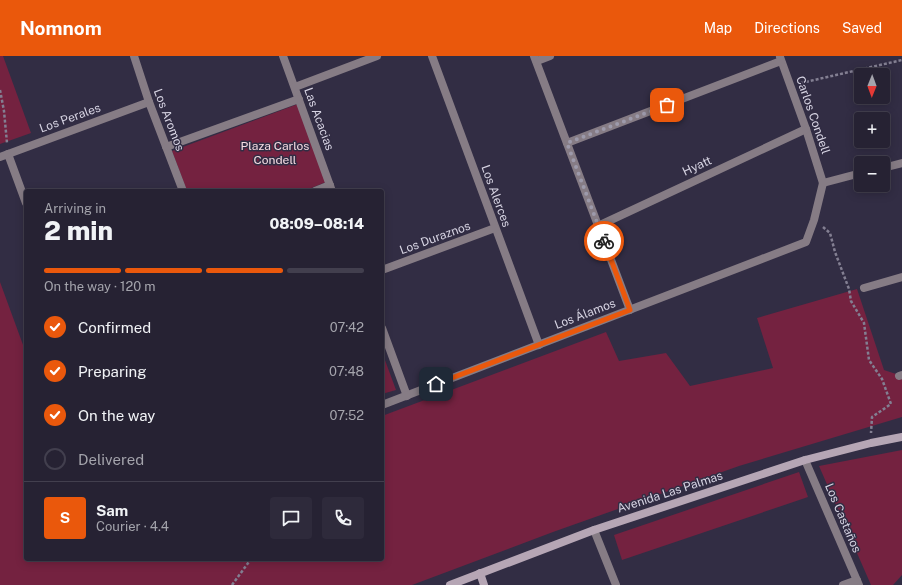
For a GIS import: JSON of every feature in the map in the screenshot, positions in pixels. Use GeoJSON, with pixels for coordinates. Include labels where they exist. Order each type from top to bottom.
{"type":"FeatureCollection","features":[{"type":"Feature","properties":{"kind":"street","name":"Los Aromos"},"geometry":{"type":"LineString","coordinates":[[134,56],[149,102],[182,189]]}},
{"type":"Feature","properties":{"kind":"street","name":"Las Acacias"},"geometry":{"type":"LineString","coordinates":[[283,56],[331,188]]}},
{"type":"Feature","properties":{"kind":"street"},"geometry":{"type":"LineString","coordinates":[[295,87],[377,56]]}},
{"type":"Feature","properties":{"kind":"street","name":"Los Alerces"},"geometry":{"type":"LineString","coordinates":[[432,56],[539,345]]}},
{"type":"Feature","properties":{"kind":"street"},"geometry":{"type":"LineString","coordinates":[[550,56],[536,59],[630,310]]}},
{"type":"Feature","properties":{"kind":"street"},"geometry":{"type":"LineString","coordinates":[[567,143],[780,58]]}},
{"type":"Feature","properties":{"kind":"street","name":"Carlos Condell"},"geometry":{"type":"LineString","coordinates":[[780,58],[791,85],[824,183]]}},
{"type":"Feature","properties":{"kind":"street"},"geometry":{"type":"LineString","coordinates":[[166,147],[299,99]]}},
{"type":"Feature","properties":{"kind":"street","name":"Los Perales"},"geometry":{"type":"LineString","coordinates":[[4,155],[149,102]]}},
{"type":"Feature","properties":{"kind":"street","name":"Hyatt"},"geometry":{"type":"LineString","coordinates":[[598,226],[806,129]]}},
{"type":"Feature","properties":{"kind":"street"},"geometry":{"type":"LineString","coordinates":[[4,155],[24,199]]}},
{"type":"Feature","properties":{"kind":"street"},"geometry":{"type":"LineString","coordinates":[[890,166],[902,163]]}},
{"type":"Feature","properties":{"kind":"street"},"geometry":{"type":"LineString","coordinates":[[824,183],[854,175]]}},
{"type":"Feature","properties":{"kind":"street","name":"Los Álamos"},"geometry":{"type":"LineString","coordinates":[[384,403],[407,396],[806,242],[814,220],[824,183]]}},
{"type":"Feature","properties":{"kind":"street","name":"Los Duraznos"},"geometry":{"type":"LineString","coordinates":[[384,269],[495,228]]}},
{"type":"Feature","properties":{"kind":"street"},"geometry":{"type":"LineString","coordinates":[[864,288],[902,277]]}},
{"type":"Feature","properties":{"kind":"street"},"geometry":{"type":"LineString","coordinates":[[384,333],[407,396]]}},
{"type":"Feature","properties":{"kind":"street","name":"Avenida Las Palmas"},"geometry":{"type":"LineString","coordinates":[[450,585],[594,530],[806,460],[871,443],[902,437]]}},
{"type":"Feature","properties":{"kind":"street","name":"Los Castaños"},"geometry":{"type":"LineString","coordinates":[[806,460],[858,582]]}},
{"type":"Feature","properties":{"kind":"street"},"geometry":{"type":"LineString","coordinates":[[594,530],[616,585]]}},
{"type":"Feature","properties":{"kind":"street"},"geometry":{"type":"LineString","coordinates":[[480,573],[484,585]]}},
{"type":"Feature","properties":{"kind":"street"},"geometry":{"type":"LineString","coordinates":[[843,585],[858,582]]}},
{"type":"Feature","properties":{"kind":"path"},"geometry":{"type":"LineString","coordinates":[[791,85],[902,60]]}},
{"type":"Feature","properties":{"kind":"path"},"geometry":{"type":"LineString","coordinates":[[0,90],[4,111],[4,155]]}},
{"type":"Feature","properties":{"kind":"path"},"geometry":{"type":"LineString","coordinates":[[814,220],[830,234],[849,289],[851,301],[864,323],[869,360],[882,379],[891,404],[872,417],[871,443]]}},
{"type":"Feature","properties":{"kind":"path"},"geometry":{"type":"LineString","coordinates":[[232,585],[250,561]]}},
{"type":"Feature","properties":{"kind":"green space"},"geometry":{"type":"Polygon","coordinates":[[[0,56],[3,56],[31,133],[0,144],[0,56]]]}},
{"type":"Feature","properties":{"kind":"green space","name":"Plaza Carlos Condell"},"geometry":{"type":"Polygon","coordinates":[[[298,104],[326,182],[309,189],[186,189],[172,151],[298,104]]]}},
{"type":"Feature","properties":{"kind":"green space"},"geometry":{"type":"Polygon","coordinates":[[[0,282],[24,348],[24,561],[384,561],[384,415],[606,332],[619,361],[666,353],[690,386],[773,368],[757,318],[857,289],[884,370],[902,376],[902,417],[739,466],[553,532],[412,585],[0,585],[0,282]]]}},
{"type":"Feature","properties":{"kind":"green space"},"geometry":{"type":"Polygon","coordinates":[[[384,357],[396,390],[384,393],[384,357]]]}},
{"type":"Feature","properties":{"kind":"green space"},"geometry":{"type":"Polygon","coordinates":[[[902,450],[902,575],[893,585],[871,585],[819,466],[902,450]]]}},
{"type":"Feature","properties":{"kind":"green space"},"geometry":{"type":"Polygon","coordinates":[[[799,472],[808,497],[622,560],[614,535],[799,472]]]}},
{"type":"Feature","properties":{"kind":"way so far"},"geometry":{"type":"LineString","coordinates":[[604,241],[567,143],[667,105]]}},
{"type":"Feature","properties":{"kind":"route"},"geometry":{"type":"LineString","coordinates":[[436,384],[630,310],[604,241]]}}]}
